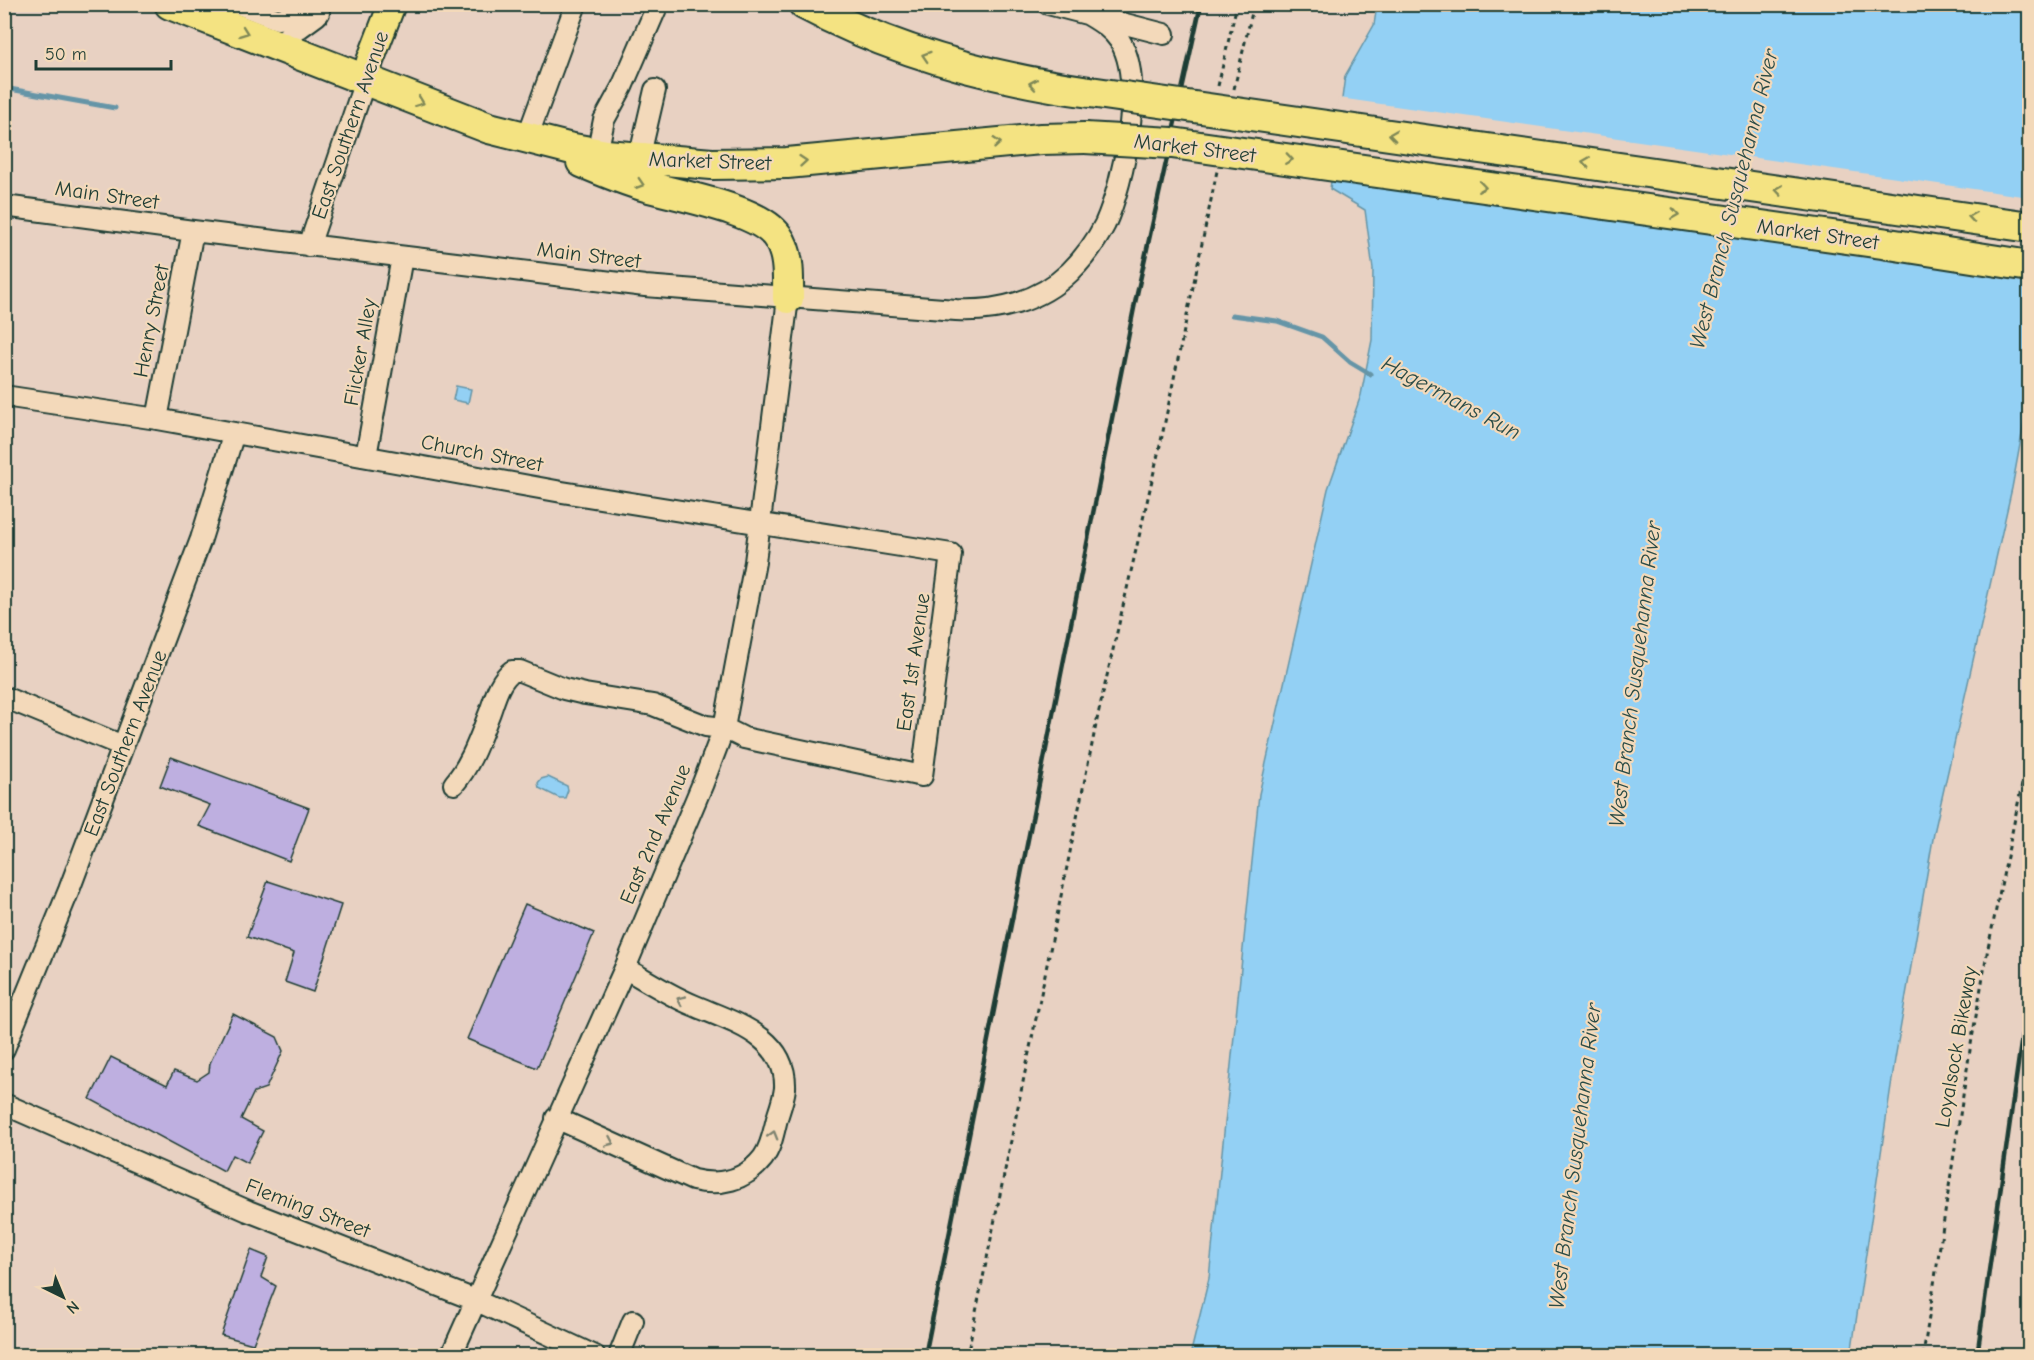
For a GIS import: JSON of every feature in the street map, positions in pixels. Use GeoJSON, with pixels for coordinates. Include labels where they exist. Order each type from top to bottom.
{"type":"FeatureCollection","features":[{"type":"Feature","properties":{"kind":"highway","name":"Market Street"},"geometry":{"type":"LineString","coordinates":[[170,4],[489,128],[597,153],[639,159],[712,164],[786,163],[1041,139],[1085,138],[1172,143],[2030,266]]}},
{"type":"Feature","properties":{"kind":"highway","name":"Market Street"},"geometry":{"type":"LineString","coordinates":[[804,4],[856,30],[927,57],[1025,82],[2030,227]]}},
{"type":"Feature","properties":{"kind":"highway"},"geometry":{"type":"LineString","coordinates":[[527,138],[623,179],[743,213],[764,222],[777,236],[785,254],[788,298]]}},
{"type":"Feature","properties":{"kind":"main road","name":"East Southern Avenue"},"geometry":{"type":"LineString","coordinates":[[365,81],[392,4]]}},
{"type":"Feature","properties":{"kind":"street"},"geometry":{"type":"LineString","coordinates":[[238,4],[277,19],[319,14],[276,45]]}},
{"type":"Feature","properties":{"kind":"street"},"geometry":{"type":"LineString","coordinates":[[527,138],[576,4]]}},
{"type":"Feature","properties":{"kind":"street"},"geometry":{"type":"LineString","coordinates":[[1048,4],[1164,34]]}},
{"type":"Feature","properties":{"kind":"street"},"geometry":{"type":"LineString","coordinates":[[597,153],[604,120],[622,87],[651,7]]}},
{"type":"Feature","properties":{"kind":"street","name":"Main Street"},"geometry":{"type":"LineString","coordinates":[[4,206],[309,246],[645,286],[971,311],[1017,303],[1044,291],[1079,263],[1097,239],[1110,212],[1115,194],[1128,133],[1132,97],[1131,81],[1125,51],[1119,40],[1103,23],[1089,15]]}},
{"type":"Feature","properties":{"kind":"street","name":"East Southern Avenue"},"geometry":{"type":"LineString","coordinates":[[309,246],[365,81]]}},
{"type":"Feature","properties":{"kind":"street"},"geometry":{"type":"LineString","coordinates":[[639,159],[655,90]]}},
{"type":"Feature","properties":{"kind":"street","name":"Henry Street"},"geometry":{"type":"LineString","coordinates":[[157,419],[193,231]]}},
{"type":"Feature","properties":{"kind":"street","name":"Flicker Alley"},"geometry":{"type":"LineString","coordinates":[[366,456],[402,257]]}},
{"type":"Feature","properties":{"kind":"street","name":"East 2nd Avenue"},"geometry":{"type":"LineString","coordinates":[[451,1356],[625,968],[724,728],[755,562],[788,298]]}},
{"type":"Feature","properties":{"kind":"street","name":"Church Street"},"geometry":{"type":"LineString","coordinates":[[4,396],[157,419],[561,492],[951,554]]}},
{"type":"Feature","properties":{"kind":"street","name":"East Southern Avenue"},"geometry":{"type":"LineString","coordinates":[[4,1049],[69,890],[201,539],[234,433]]}},
{"type":"Feature","properties":{"kind":"street","name":"East 1st Avenue"},"geometry":{"type":"LineString","coordinates":[[724,728],[744,738],[922,776],[951,554]]}},
{"type":"Feature","properties":{"kind":"street"},"geometry":{"type":"LineString","coordinates":[[454,784],[462,775],[476,748],[501,684],[512,671],[520,671],[564,689],[653,705],[706,726],[724,728]]}},
{"type":"Feature","properties":{"kind":"street"},"geometry":{"type":"LineString","coordinates":[[4,697],[123,747]]}},
{"type":"Feature","properties":{"kind":"street"},"geometry":{"type":"LineString","coordinates":[[556,1118],[704,1183],[728,1182],[736,1179],[755,1166],[766,1153],[785,1089],[783,1073],[768,1042],[751,1031],[675,997],[625,968]]}},
{"type":"Feature","properties":{"kind":"street","name":"Fleming Street"},"geometry":{"type":"LineString","coordinates":[[4,1104],[248,1211],[475,1300],[595,1356]]}},
{"type":"Feature","properties":{"kind":"street"},"geometry":{"type":"LineString","coordinates":[[619,1356],[633,1321]]}},
{"type":"Feature","properties":{"kind":"path"},"geometry":{"type":"LineString","coordinates":[[1218,86],[1237,4]]}},
{"type":"Feature","properties":{"kind":"path"},"geometry":{"type":"LineString","coordinates":[[967,1356],[1098,716],[1161,441],[1208,211]]}},
{"type":"Feature","properties":{"kind":"path","name":"Loyalsock Bikeway"},"geometry":{"type":"LineString","coordinates":[[1923,1356],[1974,1027],[1990,937],[2030,746]]}},
{"type":"Feature","properties":{"kind":"water","name":"West Branch Susquehanna River"},"geometry":{"type":"Polygon","coordinates":[[[1377,5],[2029,5],[2029,396],[2012,488],[1934,833],[1895,1059],[1851,1355],[1190,1356],[1209,1278],[1259,794],[1328,489],[1361,395],[1372,340],[1373,269],[1365,210],[1330,189],[1345,76],[1374,25],[1377,5]]]}},
{"type":"Feature","properties":{"kind":"water"},"geometry":{"type":"Polygon","coordinates":[[[456,386],[471,389],[468,403],[453,400],[456,386]]]}},
{"type":"Feature","properties":{"kind":"water"},"geometry":{"type":"Polygon","coordinates":[[[548,777],[567,786],[565,798],[559,798],[539,788],[538,783],[541,779],[548,777]]]}},
{"type":"Feature","properties":{"kind":"pier"},"geometry":{"type":"Polygon","coordinates":[[[1339,98],[2029,197],[2029,283],[1328,181],[1339,98]]]}},
{"type":"Feature","properties":{"kind":"building"},"geometry":{"type":"Polygon","coordinates":[[[171,757],[309,808],[289,861],[199,826],[210,805],[160,786],[171,757]]]}},
{"type":"Feature","properties":{"kind":"building"},"geometry":{"type":"Polygon","coordinates":[[[268,881],[341,905],[313,992],[285,982],[294,953],[247,937],[268,881]]]}},
{"type":"Feature","properties":{"kind":"building"},"geometry":{"type":"Polygon","coordinates":[[[525,904],[594,933],[537,1068],[467,1039],[525,904]]]}},
{"type":"Feature","properties":{"kind":"building"},"geometry":{"type":"Polygon","coordinates":[[[233,1014],[277,1037],[283,1051],[266,1088],[254,1092],[241,1119],[263,1131],[247,1163],[232,1155],[224,1171],[90,1099],[111,1057],[167,1085],[174,1071],[197,1080],[209,1072],[210,1063],[233,1014]]]}},
{"type":"Feature","properties":{"kind":"building"},"geometry":{"type":"Polygon","coordinates":[[[251,1250],[268,1257],[261,1277],[276,1286],[253,1344],[221,1335],[251,1250]]]}},
{"type":"Feature","properties":{"kind":"waterway","name":"Hagermans Run"},"geometry":{"type":"LineString","coordinates":[[4,88],[115,108]]}},
{"type":"Feature","properties":{"kind":"waterway","name":"Hagermans Run"},"geometry":{"type":"LineString","coordinates":[[1232,315],[1277,321],[1322,337],[1350,362],[1370,374]]}},
{"type":"Feature","properties":{"kind":"railway"},"geometry":{"type":"LineString","coordinates":[[925,1356],[1135,303],[1201,4]]}},
{"type":"Feature","properties":{"kind":"railway"},"geometry":{"type":"LineString","coordinates":[[1977,1356],[2030,979]]}}]}
